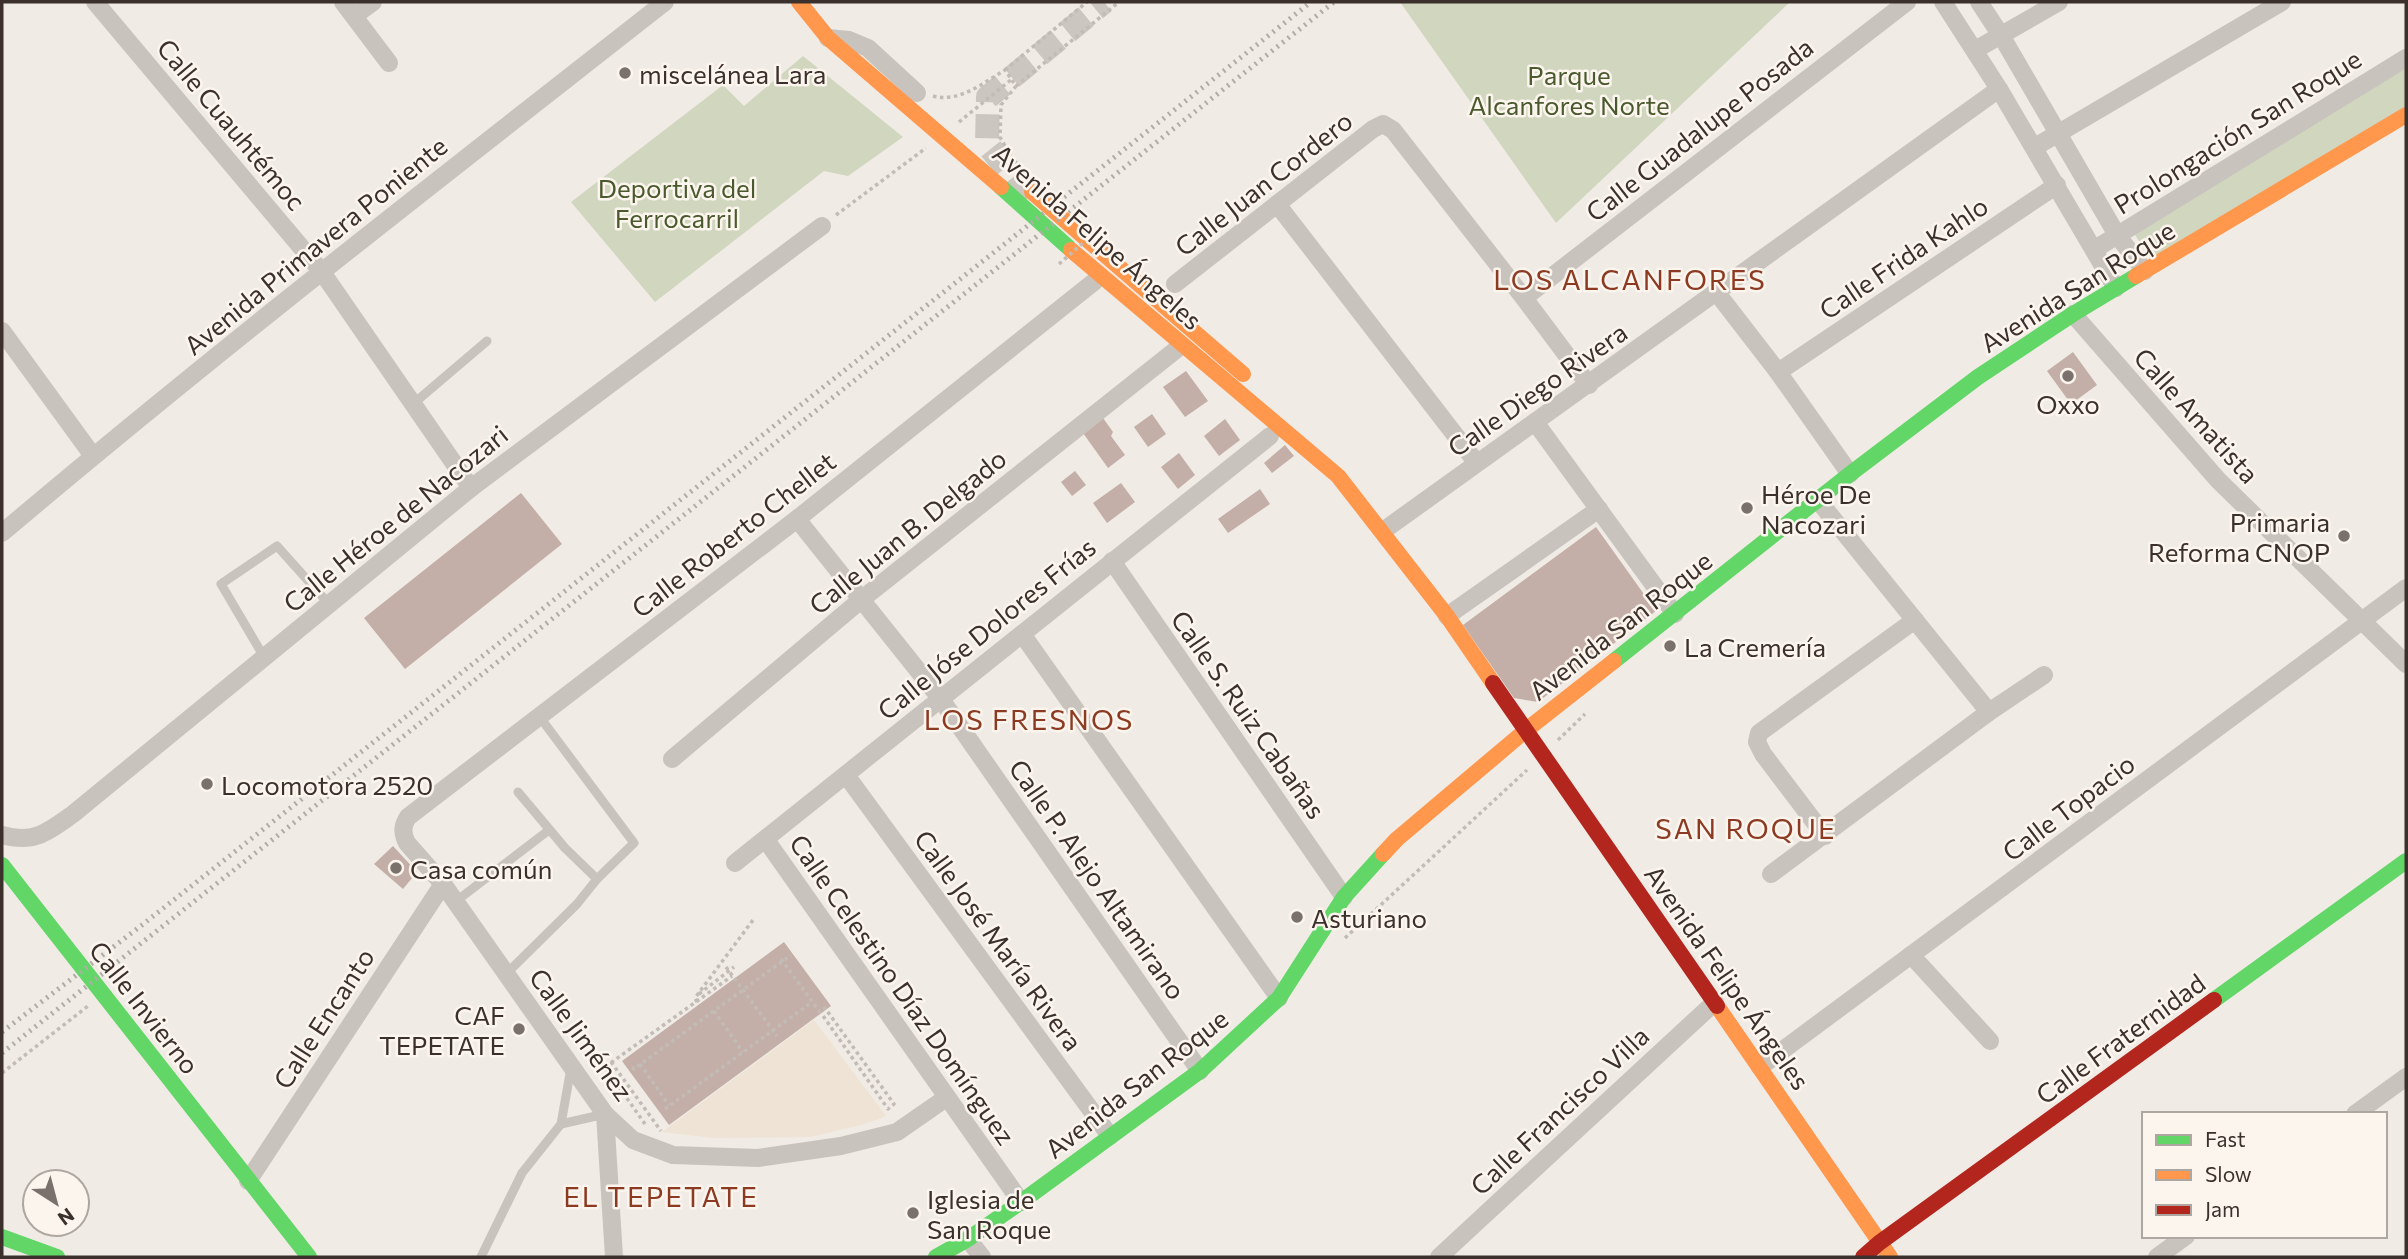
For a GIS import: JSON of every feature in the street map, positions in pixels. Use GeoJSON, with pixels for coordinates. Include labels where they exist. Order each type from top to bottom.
{"type":"FeatureCollection","features":[{"type":"Feature","properties":{"kind":"street","name":"Calle Cuauhtémoc"},"geometry":{"type":"LineString","coordinates":[[95,2],[322,272],[471,488]]}},
{"type":"Feature","properties":{"kind":"street"},"geometry":{"type":"LineString","coordinates":[[342,2],[389,63]]}},
{"type":"Feature","properties":{"kind":"street"},"geometry":{"type":"LineString","coordinates":[[354,16],[373,2]]}},
{"type":"Feature","properties":{"kind":"street","name":"Avenida Primavera Poniente"},"geometry":{"type":"LineString","coordinates":[[2,533],[93,456],[322,272],[665,2]]}},
{"type":"Feature","properties":{"kind":"street","name":"Avenida Felipe Ángeles"},"geometry":{"type":"LineString","coordinates":[[799,2],[828,38],[1070,249],[1338,476],[1447,616],[1890,1257]]}},
{"type":"Feature","properties":{"kind":"street","name":"Calle Guadalupe Posada"},"geometry":{"type":"LineString","coordinates":[[1524,298],[1907,2]]}},
{"type":"Feature","properties":{"kind":"street"},"geometry":{"type":"LineString","coordinates":[[1942,2],[2000,89],[2116,288]]}},
{"type":"Feature","properties":{"kind":"street"},"geometry":{"type":"LineString","coordinates":[[1979,2],[2117,235],[2145,271]]}},
{"type":"Feature","properties":{"kind":"street"},"geometry":{"type":"LineString","coordinates":[[1975,51],[2059,2]]}},
{"type":"Feature","properties":{"kind":"street"},"geometry":{"type":"LineString","coordinates":[[2035,147],[2282,2]]}},
{"type":"Feature","properties":{"kind":"street"},"geometry":{"type":"LineString","coordinates":[[828,38],[849,40],[868,48],[917,93]]}},
{"type":"Feature","properties":{"kind":"street","name":"Prolongación San Roque"},"geometry":{"type":"LineString","coordinates":[[2095,249],[2406,58]]}},
{"type":"Feature","properties":{"kind":"street","name":"Calle Diego Rivera"},"geometry":{"type":"LineString","coordinates":[[1387,528],[2000,89]]}},
{"type":"Feature","properties":{"kind":"street","name":"Avenida San Roque"},"geometry":{"type":"LineString","coordinates":[[936,1257],[968,1239],[1021,1202],[1200,1071],[1279,999],[1344,897],[1398,839],[1525,731],[1817,499],[1978,377],[2073,314],[2406,115]]}},
{"type":"Feature","properties":{"kind":"street","name":"Calle Juan Cordero"},"geometry":{"type":"LineString","coordinates":[[1175,284],[1373,129],[1383,124],[1393,130],[1524,298]]}},
{"type":"Feature","properties":{"kind":"street","name":"Calle Frida Kahlo"},"geometry":{"type":"LineString","coordinates":[[1778,372],[2057,185]]}},
{"type":"Feature","properties":{"kind":"street","name":"Avenida Felipe Ángeles"},"geometry":{"type":"LineString","coordinates":[[1032,192],[1260,388]]}},
{"type":"Feature","properties":{"kind":"street"},"geometry":{"type":"LineString","coordinates":[[1277,204],[1476,463]]}},
{"type":"Feature","properties":{"kind":"street","name":"Calle Héroe de Nacozari"},"geometry":{"type":"LineString","coordinates":[[2,835],[15,839],[41,836],[73,814],[471,488],[822,226]]}},
{"type":"Feature","properties":{"kind":"street","name":"Calle Roberto Chellet"},"geometry":{"type":"LineString","coordinates":[[403,825],[408,817],[797,519],[1095,281]]}},
{"type":"Feature","properties":{"kind":"street"},"geometry":{"type":"LineString","coordinates":[[1717,293],[1778,372],[1850,474]]}},
{"type":"Feature","properties":{"kind":"street"},"geometry":{"type":"LineString","coordinates":[[1524,298],[1589,385]]}},
{"type":"Feature","properties":{"kind":"street","name":"Calle Amatista"},"geometry":{"type":"LineString","coordinates":[[2073,314],[2218,480],[2406,664]]}},
{"type":"Feature","properties":{"kind":"street"},"geometry":{"type":"LineString","coordinates":[[2,331],[93,456]]}},
{"type":"Feature","properties":{"kind":"street","name":"Calle Juan B. Delgado"},"geometry":{"type":"LineString","coordinates":[[673,759],[862,599],[1177,349]]}},
{"type":"Feature","properties":{"kind":"street","name":"Avenida Felipe Ángeles"},"geometry":{"type":"LineString","coordinates":[[1292,416],[1355,470],[1402,556]]}},
{"type":"Feature","properties":{"kind":"street"},"geometry":{"type":"LineString","coordinates":[[1535,422],[1675,614]]}},
{"type":"Feature","properties":{"kind":"street","name":"Calle Jóse Dolores Frías"},"geometry":{"type":"LineString","coordinates":[[735,863],[1270,436]]}},
{"type":"Feature","properties":{"kind":"street"},"geometry":{"type":"LineString","coordinates":[[1817,499],[1990,712]]}},
{"type":"Feature","properties":{"kind":"street"},"geometry":{"type":"LineString","coordinates":[[1447,616],[1599,509]]}},
{"type":"Feature","properties":{"kind":"street","name":"Calle P. Alejo Altamirano"},"geometry":{"type":"LineString","coordinates":[[797,519],[940,698],[1200,1071]]}},
{"type":"Feature","properties":{"kind":"street","name":"Calle S. Ruiz Cabañas"},"geometry":{"type":"LineString","coordinates":[[1112,561],[1344,897]]}},
{"type":"Feature","properties":{"kind":"street","name":"Calle Topacio"},"geometry":{"type":"LineString","coordinates":[[1760,1067],[2406,588]]}},
{"type":"Feature","properties":{"kind":"street"},"geometry":{"type":"LineString","coordinates":[[1825,836],[1757,742],[1759,733],[1915,620]]}},
{"type":"Feature","properties":{"kind":"street"},"geometry":{"type":"LineString","coordinates":[[1021,634],[1279,999]]}},
{"type":"Feature","properties":{"kind":"street"},"geometry":{"type":"LineString","coordinates":[[1771,874],[2044,674]]}},
{"type":"Feature","properties":{"kind":"street","name":"Calle José María Rivera"},"geometry":{"type":"LineString","coordinates":[[846,775],[1110,1136]]}},
{"type":"Feature","properties":{"kind":"street","name":"Calle Jiménez"},"geometry":{"type":"LineString","coordinates":[[403,825],[403,835],[407,843],[443,884],[605,1114],[633,1140],[673,1155],[758,1158],[841,1146],[897,1132],[946,1098]]}},
{"type":"Feature","properties":{"kind":"street","name":"Calle Celestino Díaz Domínguez"},"geometry":{"type":"LineString","coordinates":[[766,840],[1021,1202]]}},
{"type":"Feature","properties":{"kind":"street","name":"Calle Fraternidad"},"geometry":{"type":"LineString","coordinates":[[1863,1257],[2406,860]]}},
{"type":"Feature","properties":{"kind":"street","name":"Calle Invierno"},"geometry":{"type":"LineString","coordinates":[[2,865],[309,1257]]}},
{"type":"Feature","properties":{"kind":"street","name":"Calle Encanto"},"geometry":{"type":"LineString","coordinates":[[247,1181],[443,884]]}},
{"type":"Feature","properties":{"kind":"street"},"geometry":{"type":"LineString","coordinates":[[1912,955],[1990,1041]]}},
{"type":"Feature","properties":{"kind":"street","name":"Calle Francisco Villa"},"geometry":{"type":"LineString","coordinates":[[1439,1257],[1715,1002]]}},
{"type":"Feature","properties":{"kind":"street"},"geometry":{"type":"LineString","coordinates":[[2358,1112],[2406,1077]]}},
{"type":"Feature","properties":{"kind":"street"},"geometry":{"type":"LineString","coordinates":[[605,1114],[614,1257]]}},
{"type":"Feature","properties":{"kind":"street"},"geometry":{"type":"LineString","coordinates":[[5,1238],[11,1257]]}},
{"type":"Feature","properties":{"kind":"street"},"geometry":{"type":"LineString","coordinates":[[5,1238],[57,1257]]}},
{"type":"Feature","properties":{"kind":"street"},"geometry":{"type":"LineString","coordinates":[[2157,1257],[2183,1238]]}},
{"type":"Feature","properties":{"kind":"street"},"geometry":{"type":"LineString","coordinates":[[968,1239],[982,1257]]}},
{"type":"Feature","properties":{"kind":"lane"},"geometry":{"type":"LineString","coordinates":[[413,404],[487,341]]}},
{"type":"Feature","properties":{"kind":"lane"},"geometry":{"type":"LineString","coordinates":[[264,657],[221,584],[277,546],[329,604]]}},
{"type":"Feature","properties":{"kind":"lane"},"geometry":{"type":"LineString","coordinates":[[506,974],[577,904],[597,879],[634,842],[540,716]]}},
{"type":"Feature","properties":{"kind":"lane"},"geometry":{"type":"LineString","coordinates":[[517,792],[549,830],[597,879]]}},
{"type":"Feature","properties":{"kind":"lane"},"geometry":{"type":"LineString","coordinates":[[455,902],[549,830]]}},
{"type":"Feature","properties":{"kind":"lane"},"geometry":{"type":"LineString","coordinates":[[481,1257],[522,1173],[561,1125],[571,1066]]}},
{"type":"Feature","properties":{"kind":"lane"},"geometry":{"type":"LineString","coordinates":[[561,1125],[605,1114]]}},
{"type":"Feature","properties":{"kind":"path"},"geometry":{"type":"LineString","coordinates":[[917,93],[946,99],[972,90],[1005,70],[1087,2]]}},
{"type":"Feature","properties":{"kind":"path"},"geometry":{"type":"LineString","coordinates":[[1020,167],[1000,137],[1001,106],[1016,86],[1119,2]]}},
{"type":"Feature","properties":{"kind":"path"},"geometry":{"type":"LineString","coordinates":[[1005,70],[1016,86]]}},
{"type":"Feature","properties":{"kind":"path"},"geometry":{"type":"LineString","coordinates":[[822,226],[1012,79]]}},
{"type":"Feature","properties":{"kind":"path"},"geometry":{"type":"LineString","coordinates":[[1059,264],[1100,228]]}},
{"type":"Feature","properties":{"kind":"path"},"geometry":{"type":"LineString","coordinates":[[1340,943],[1542,756]]}},
{"type":"Feature","properties":{"kind":"path"},"geometry":{"type":"LineString","coordinates":[[696,1000],[753,920]]}},
{"type":"Feature","properties":{"kind":"path"},"geometry":{"type":"LineString","coordinates":[[632,1067],[634,1069],[791,955]]}},
{"type":"Feature","properties":{"kind":"path"},"geometry":{"type":"LineString","coordinates":[[782,960],[820,1012],[825,1008],[894,1104],[888,1109],[821,1013]]}},
{"type":"Feature","properties":{"kind":"path"},"geometry":{"type":"LineString","coordinates":[[652,1118],[645,1124],[605,1067],[696,1000],[734,967],[729,971],[696,1000]]}},
{"type":"Feature","properties":{"kind":"path"},"geometry":{"type":"LineString","coordinates":[[729,971],[777,1036]]}},
{"type":"Feature","properties":{"kind":"path"},"geometry":{"type":"LineString","coordinates":[[2,1073],[104,994]]}},
{"type":"Feature","properties":{"kind":"path"},"geometry":{"type":"LineString","coordinates":[[665,1110],[815,1002]]}},
{"type":"Feature","properties":{"kind":"path"},"geometry":{"type":"LineString","coordinates":[[714,1011],[743,1053]]}},
{"type":"Feature","properties":{"kind":"path"},"geometry":{"type":"LineString","coordinates":[[611,1062],[662,1132]]}},
{"type":"Feature","properties":{"kind":"path"},"geometry":{"type":"LineString","coordinates":[[640,1064],[670,1106]]}},
{"type":"Feature","properties":{"kind":"path"},"geometry":{"type":"LineString","coordinates":[[635,1110],[642,1104]]}},
{"type":"Feature","properties":{"kind":"green space","name":"Parque Alcanfores Norte"},"geometry":{"type":"Polygon","coordinates":[[[1400,2],[1790,2],[1556,223],[1400,2]]]}},
{"type":"Feature","properties":{"kind":"green space","name":"Deportiva del Ferrocarril"},"geometry":{"type":"Polygon","coordinates":[[[803,56],[903,137],[848,176],[824,171],[655,302],[571,202],[723,85],[744,106],[803,56]]]}},
{"type":"Feature","properties":{"kind":"green space"},"geometry":{"type":"Polygon","coordinates":[[[2406,67],[2406,109],[2151,259],[2133,232],[2406,67]]]}},
{"type":"Feature","properties":{"kind":"shaded area"},"geometry":{"type":"Polygon","coordinates":[[[814,1020],[886,1116],[865,1124],[810,1137],[714,1138],[662,1132],[814,1020]]]}},
{"type":"Feature","properties":{"kind":"building"},"geometry":{"type":"Polygon","coordinates":[[[2073,352],[2097,385],[2071,404],[2047,371],[2073,352]]]}},
{"type":"Feature","properties":{"kind":"building"},"geometry":{"type":"Polygon","coordinates":[[[1186,371],[1208,401],[1185,417],[1163,387],[1186,371]]]}},
{"type":"Feature","properties":{"kind":"building"},"geometry":{"type":"Polygon","coordinates":[[[1152,414],[1166,434],[1148,447],[1134,427],[1152,414]]]}},
{"type":"Feature","properties":{"kind":"building"},"geometry":{"type":"Polygon","coordinates":[[[1103,418],[1113,432],[1111,436],[1125,455],[1108,468],[1083,433],[1103,418]]]}},
{"type":"Feature","properties":{"kind":"building"},"geometry":{"type":"Polygon","coordinates":[[[1225,419],[1240,440],[1219,456],[1204,436],[1225,419]]]}},
{"type":"Feature","properties":{"kind":"building"},"geometry":{"type":"Polygon","coordinates":[[[1285,445],[1294,456],[1272,473],[1264,463],[1285,445]]]}},
{"type":"Feature","properties":{"kind":"building"},"geometry":{"type":"Polygon","coordinates":[[[1179,453],[1195,475],[1178,489],[1161,467],[1179,453]]]}},
{"type":"Feature","properties":{"kind":"building"},"geometry":{"type":"Polygon","coordinates":[[[1075,471],[1086,485],[1072,496],[1061,482],[1075,471]]]}},
{"type":"Feature","properties":{"kind":"building"},"geometry":{"type":"Polygon","coordinates":[[[1121,483],[1135,502],[1107,523],[1093,503],[1121,483]]]}},
{"type":"Feature","properties":{"kind":"building"},"geometry":{"type":"Polygon","coordinates":[[[1260,489],[1270,504],[1228,533],[1218,519],[1260,489]]]}},
{"type":"Feature","properties":{"kind":"building"},"geometry":{"type":"Polygon","coordinates":[[[521,493],[562,544],[405,669],[364,618],[521,493]]]}},
{"type":"Feature","properties":{"kind":"building"},"geometry":{"type":"Polygon","coordinates":[[[1596,527],[1656,611],[1538,702],[1514,698],[1463,625],[1596,527]]]}},
{"type":"Feature","properties":{"kind":"building","name":"Casa común"},"geometry":{"type":"Polygon","coordinates":[[[393,846],[417,872],[403,889],[374,864],[393,846]]]}},
{"type":"Feature","properties":{"kind":"building"},"geometry":{"type":"Polygon","coordinates":[[[784,942],[831,1006],[669,1125],[622,1061],[784,942]]]}},
{"type":"Feature","properties":{"kind":"tunnel"},"geometry":{"type":"LineString","coordinates":[[1032,192],[1015,179],[987,144],[988,97],[1104,2]]}},
{"type":"Feature","properties":{"kind":"railway"},"geometry":{"type":"LineString","coordinates":[[2,1032],[142,925],[1311,2]]}},
{"type":"Feature","properties":{"kind":"railway"},"geometry":{"type":"LineString","coordinates":[[2,1053],[1334,2]]}},
{"type":"Feature","properties":{"kind":"traffic: fast"},"geometry":{"type":"LineString","coordinates":[[1001,187],[1068,247]]}},
{"type":"Feature","properties":{"kind":"traffic: fast"},"geometry":{"type":"LineString","coordinates":[[1614,661],[1850,474],[1978,377],[2136,276]]}},
{"type":"Feature","properties":{"kind":"traffic: fast"},"geometry":{"type":"LineString","coordinates":[[936,1257],[968,1239],[1021,1202],[1200,1071],[1279,998],[1344,897],[1383,854]]}},
{"type":"Feature","properties":{"kind":"traffic: fast"},"geometry":{"type":"LineString","coordinates":[[2214,1000],[2406,861]]}},
{"type":"Feature","properties":{"kind":"traffic: fast"},"geometry":{"type":"LineString","coordinates":[[2,865],[309,1257]]}},
{"type":"Feature","properties":{"kind":"traffic: fast"},"geometry":{"type":"LineString","coordinates":[[2,1237],[57,1257]]}},
{"type":"Feature","properties":{"kind":"traffic: slow"},"geometry":{"type":"LineString","coordinates":[[799,2],[828,38],[1001,187]]}},
{"type":"Feature","properties":{"kind":"traffic: slow"},"geometry":{"type":"LineString","coordinates":[[2136,276],[2406,115]]}},
{"type":"Feature","properties":{"kind":"traffic: slow"},"geometry":{"type":"LineString","coordinates":[[1032,192],[1243,374]]}},
{"type":"Feature","properties":{"kind":"traffic: slow"},"geometry":{"type":"LineString","coordinates":[[1071,250],[1338,476],[1447,616],[1493,683]]}},
{"type":"Feature","properties":{"kind":"traffic: slow"},"geometry":{"type":"LineString","coordinates":[[1383,854],[1397,839],[1525,731],[1614,661]]}},
{"type":"Feature","properties":{"kind":"traffic: slow"},"geometry":{"type":"LineString","coordinates":[[1717,1006],[1890,1257]]}},
{"type":"Feature","properties":{"kind":"traffic: jam"},"geometry":{"type":"LineString","coordinates":[[1493,683],[1717,1006]]}},
{"type":"Feature","properties":{"kind":"traffic: jam"},"geometry":{"type":"LineString","coordinates":[[1863,1257],[2214,1000]]}},
{"type":"Feature","properties":{"kind":"place","name":"miscelánea Lara"},"geometry":{"type":"Point","coordinates":[625,73]}},
{"type":"Feature","properties":{"kind":"place","name":"Oxxo"},"geometry":{"type":"Point","coordinates":[2068,376]}},
{"type":"Feature","properties":{"kind":"place","name":"Héroe De Nacozari"},"geometry":{"type":"Point","coordinates":[1747,508]}},
{"type":"Feature","properties":{"kind":"place","name":"Primaria Reforma CNOP"},"geometry":{"type":"Point","coordinates":[2344,536]}},
{"type":"Feature","properties":{"kind":"place","name":"La Cremería"},"geometry":{"type":"Point","coordinates":[1670,646]}},
{"type":"Feature","properties":{"kind":"place","name":"Locomotora 2520"},"geometry":{"type":"Point","coordinates":[207,784]}},
{"type":"Feature","properties":{"kind":"place","name":"Casa común"},"geometry":{"type":"Point","coordinates":[396,868]}},
{"type":"Feature","properties":{"kind":"place","name":"Asturiano"},"geometry":{"type":"Point","coordinates":[1297,917]}},
{"type":"Feature","properties":{"kind":"place","name":"CAF TEPETATE"},"geometry":{"type":"Point","coordinates":[519,1029]}},
{"type":"Feature","properties":{"kind":"place","name":"Iglesia de San Roque"},"geometry":{"type":"Point","coordinates":[913,1213]}},
{"type":"Feature","properties":{"kind":"district","name":"LOS ALCANFORES"},"geometry":{"type":"Point","coordinates":[1630,279]}},
{"type":"Feature","properties":{"kind":"district","name":"LOS FRESNOS"},"geometry":{"type":"Point","coordinates":[1029,719]}},
{"type":"Feature","properties":{"kind":"district","name":"SAN ROQUE"},"geometry":{"type":"Point","coordinates":[1746,828]}},
{"type":"Feature","properties":{"kind":"district","name":"EL TEPETATE"},"geometry":{"type":"Point","coordinates":[661,1196]}}]}
